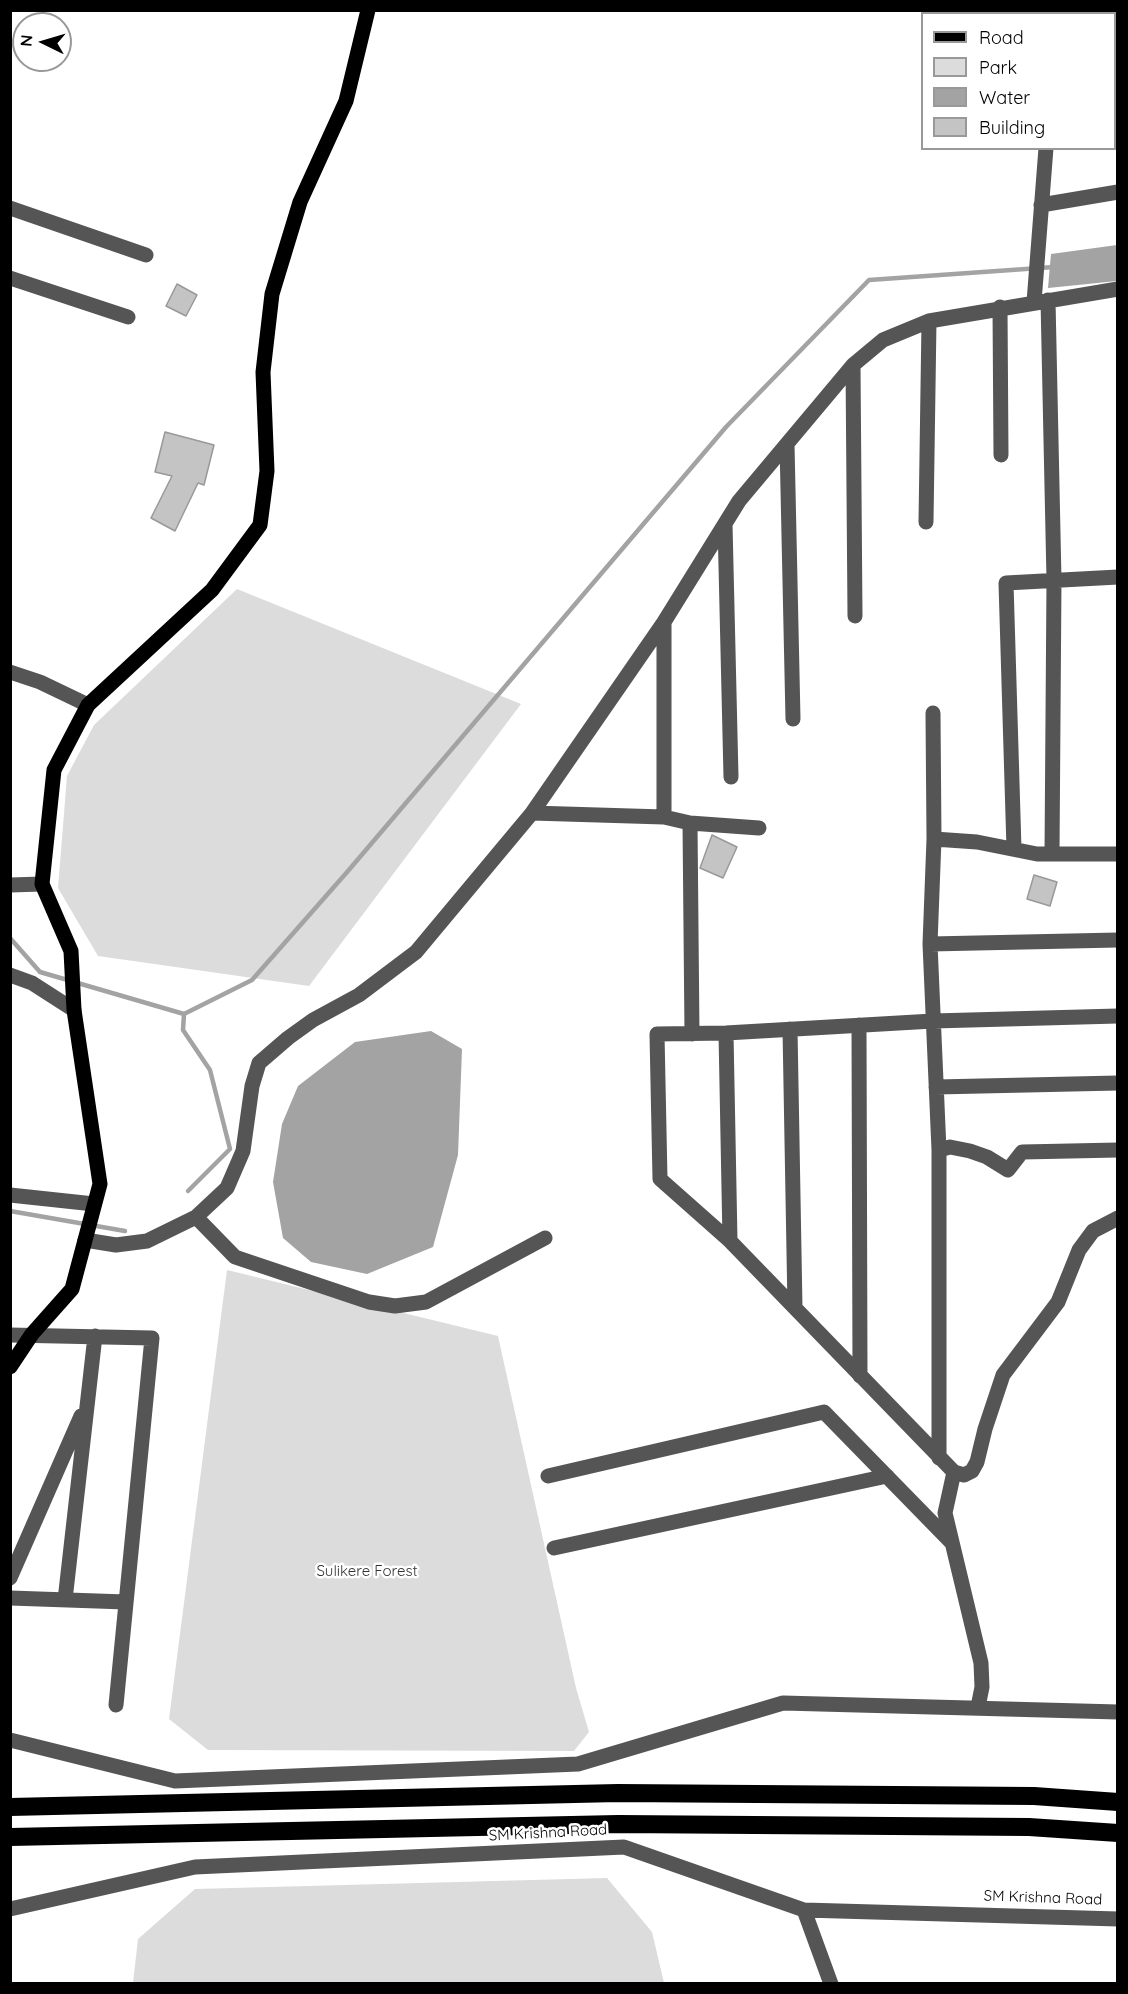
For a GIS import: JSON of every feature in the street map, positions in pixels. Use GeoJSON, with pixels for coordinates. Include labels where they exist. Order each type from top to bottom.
{"type":"FeatureCollection","features":[{"type":"Feature","properties":{"kind":"highway"},"geometry":{"type":"LineString","coordinates":[[10,1807],[618,1792],[1034,1796],[1118,1802]]}},
{"type":"Feature","properties":{"kind":"highway","name":"SM Krishna Road"},"geometry":{"type":"LineString","coordinates":[[10,1837],[618,1824],[1029,1827],[1118,1833]]}},
{"type":"Feature","properties":{"kind":"main road"},"geometry":{"type":"LineString","coordinates":[[10,1367],[32,1334],[72,1289],[100,1184],[74,1010],[71,951],[42,884],[54,771],[88,705],[212,590],[260,525],[267,471],[263,372],[272,294],[300,202],[346,101],[368,10]]}},
{"type":"Feature","properties":{"kind":"street"},"geometry":{"type":"LineString","coordinates":[[1046,150],[1039,233],[1054,580],[1052,854]]}},
{"type":"Feature","properties":{"kind":"street"},"geometry":{"type":"LineString","coordinates":[[1041,205],[1118,192]]}},
{"type":"Feature","properties":{"kind":"street"},"geometry":{"type":"LineString","coordinates":[[10,207],[146,255]]}},
{"type":"Feature","properties":{"kind":"street"},"geometry":{"type":"LineString","coordinates":[[10,278],[128,317]]}},
{"type":"Feature","properties":{"kind":"street"},"geometry":{"type":"LineString","coordinates":[[85,1240],[116,1245],[147,1241],[196,1217],[227,1188],[243,1151],[252,1086],[260,1063],[313,1020],[359,995],[416,952],[532,813],[664,622],[739,501],[853,365],[883,340],[929,321],[1000,307],[1118,289]]}},
{"type":"Feature","properties":{"kind":"street"},"geometry":{"type":"LineString","coordinates":[[1000,307],[1001,455]]}},
{"type":"Feature","properties":{"kind":"street"},"geometry":{"type":"LineString","coordinates":[[926,522],[929,321]]}},
{"type":"Feature","properties":{"kind":"street"},"geometry":{"type":"LineString","coordinates":[[853,365],[855,616]]}},
{"type":"Feature","properties":{"kind":"street"},"geometry":{"type":"LineString","coordinates":[[787,444],[793,719]]}},
{"type":"Feature","properties":{"kind":"street"},"geometry":{"type":"LineString","coordinates":[[725,524],[731,777]]}},
{"type":"Feature","properties":{"kind":"street"},"geometry":{"type":"LineString","coordinates":[[1014,849],[1006,583],[1118,577]]}},
{"type":"Feature","properties":{"kind":"street"},"geometry":{"type":"LineString","coordinates":[[664,622],[664,817]]}},
{"type":"Feature","properties":{"kind":"street"},"geometry":{"type":"LineString","coordinates":[[10,672],[40,682],[88,705]]}},
{"type":"Feature","properties":{"kind":"street"},"geometry":{"type":"LineString","coordinates":[[933,713],[934,839],[930,944],[939,1150],[939,1458]]}},
{"type":"Feature","properties":{"kind":"street"},"geometry":{"type":"LineString","coordinates":[[532,813],[664,817],[690,823],[759,828]]}},
{"type":"Feature","properties":{"kind":"street"},"geometry":{"type":"LineString","coordinates":[[690,823],[692,1034]]}},
{"type":"Feature","properties":{"kind":"street"},"geometry":{"type":"LineString","coordinates":[[934,839],[977,842],[1052,854],[1118,854]]}},
{"type":"Feature","properties":{"kind":"street"},"geometry":{"type":"LineString","coordinates":[[10,885],[42,884]]}},
{"type":"Feature","properties":{"kind":"street"},"geometry":{"type":"LineString","coordinates":[[930,944],[1118,940]]}},
{"type":"Feature","properties":{"kind":"street"},"geometry":{"type":"LineString","coordinates":[[10,975],[32,983],[74,1010]]}},
{"type":"Feature","properties":{"kind":"street"},"geometry":{"type":"LineString","coordinates":[[1118,1016],[933,1021],[726,1033],[657,1034],[660,1179],[730,1241],[954,1472],[964,1474],[972,1471],[977,1462],[1003,1375],[1058,1302],[1079,1250],[1093,1231],[1118,1218]]}},
{"type":"Feature","properties":{"kind":"street"},"geometry":{"type":"LineString","coordinates":[[859,1025],[861,1376]]}},
{"type":"Feature","properties":{"kind":"street"},"geometry":{"type":"LineString","coordinates":[[790,1029],[795,1308]]}},
{"type":"Feature","properties":{"kind":"street"},"geometry":{"type":"LineString","coordinates":[[726,1033],[730,1241]]}},
{"type":"Feature","properties":{"kind":"street"},"geometry":{"type":"LineString","coordinates":[[936,1087],[1118,1083]]}},
{"type":"Feature","properties":{"kind":"street"},"geometry":{"type":"LineString","coordinates":[[939,1150],[950,1148],[970,1151],[987,1157],[1008,1170],[1022,1152],[1118,1150]]}},
{"type":"Feature","properties":{"kind":"street"},"geometry":{"type":"LineString","coordinates":[[10,1195],[94,1204]]}},
{"type":"Feature","properties":{"kind":"street"},"geometry":{"type":"LineString","coordinates":[[196,1217],[234,1257],[369,1302],[395,1306],[426,1302],[545,1238]]}},
{"type":"Feature","properties":{"kind":"street"},"geometry":{"type":"LineString","coordinates":[[10,1335],[152,1338],[116,1705]]}},
{"type":"Feature","properties":{"kind":"street"},"geometry":{"type":"LineString","coordinates":[[65,1600],[95,1336]]}},
{"type":"Feature","properties":{"kind":"street"},"geometry":{"type":"LineString","coordinates":[[10,1578],[88,1400]]}},
{"type":"Feature","properties":{"kind":"street"},"geometry":{"type":"LineString","coordinates":[[548,1476],[824,1412],[952,1543]]}},
{"type":"Feature","properties":{"kind":"street"},"geometry":{"type":"LineString","coordinates":[[954,1472],[945,1513],[981,1663],[982,1687],[978,1707]]}},
{"type":"Feature","properties":{"kind":"street"},"geometry":{"type":"LineString","coordinates":[[554,1548],[887,1476]]}},
{"type":"Feature","properties":{"kind":"street"},"geometry":{"type":"LineString","coordinates":[[10,1598],[126,1602]]}},
{"type":"Feature","properties":{"kind":"street"},"geometry":{"type":"LineString","coordinates":[[10,1740],[175,1781],[578,1764],[783,1704],[1118,1712]]}},
{"type":"Feature","properties":{"kind":"street","name":"SM Krishna Road"},"geometry":{"type":"LineString","coordinates":[[10,1909],[195,1868],[624,1847],[804,1910],[1118,1919]]}},
{"type":"Feature","properties":{"kind":"street"},"geometry":{"type":"LineString","coordinates":[[804,1910],[831,1983]]}},
{"type":"Feature","properties":{"kind":"green space"},"geometry":{"type":"Polygon","coordinates":[[[237,589],[521,704],[309,986],[98,956],[58,888],[67,776],[94,725],[237,589]]]}},
{"type":"Feature","properties":{"kind":"green space","name":"Sulikere Forest"},"geometry":{"type":"Polygon","coordinates":[[[227,1270],[498,1336],[576,1688],[589,1732],[574,1751],[208,1750],[169,1719],[227,1270]]]}},
{"type":"Feature","properties":{"kind":"green space"},"geometry":{"type":"Polygon","coordinates":[[[607,1878],[652,1932],[664,1983],[133,1983],[138,1939],[195,1889],[607,1878]]]}},
{"type":"Feature","properties":{"kind":"water"},"geometry":{"type":"Polygon","coordinates":[[[1117,245],[1117,281],[1048,288],[1051,254],[1117,245]]]}},
{"type":"Feature","properties":{"kind":"water"},"geometry":{"type":"Polygon","coordinates":[[[431,1031],[462,1049],[458,1155],[433,1247],[367,1274],[311,1262],[283,1238],[273,1182],[282,1124],[298,1086],[355,1042],[431,1031]]]}},
{"type":"Feature","properties":{"kind":"building"},"geometry":{"type":"Polygon","coordinates":[[[177,284],[197,295],[186,316],[166,306],[177,284]]]}},
{"type":"Feature","properties":{"kind":"building"},"geometry":{"type":"Polygon","coordinates":[[[165,432],[214,445],[204,485],[198,483],[175,531],[151,518],[172,476],[155,472],[165,432]]]}},
{"type":"Feature","properties":{"kind":"building"},"geometry":{"type":"Polygon","coordinates":[[[712,835],[737,847],[723,878],[700,868],[712,835]]]}},
{"type":"Feature","properties":{"kind":"building"},"geometry":{"type":"Polygon","coordinates":[[[1034,875],[1057,882],[1050,906],[1027,899],[1034,875]]]}},
{"type":"Feature","properties":{"kind":"waterway"},"geometry":{"type":"LineString","coordinates":[[10,938],[40,972],[184,1014],[252,980],[348,871],[726,427],[869,280],[1054,267]]}},
{"type":"Feature","properties":{"kind":"waterway"},"geometry":{"type":"LineString","coordinates":[[184,1014],[183,1030],[210,1070],[230,1149],[188,1191]]}},
{"type":"Feature","properties":{"kind":"waterway"},"geometry":{"type":"LineString","coordinates":[[10,1211],[125,1231]]}}]}
